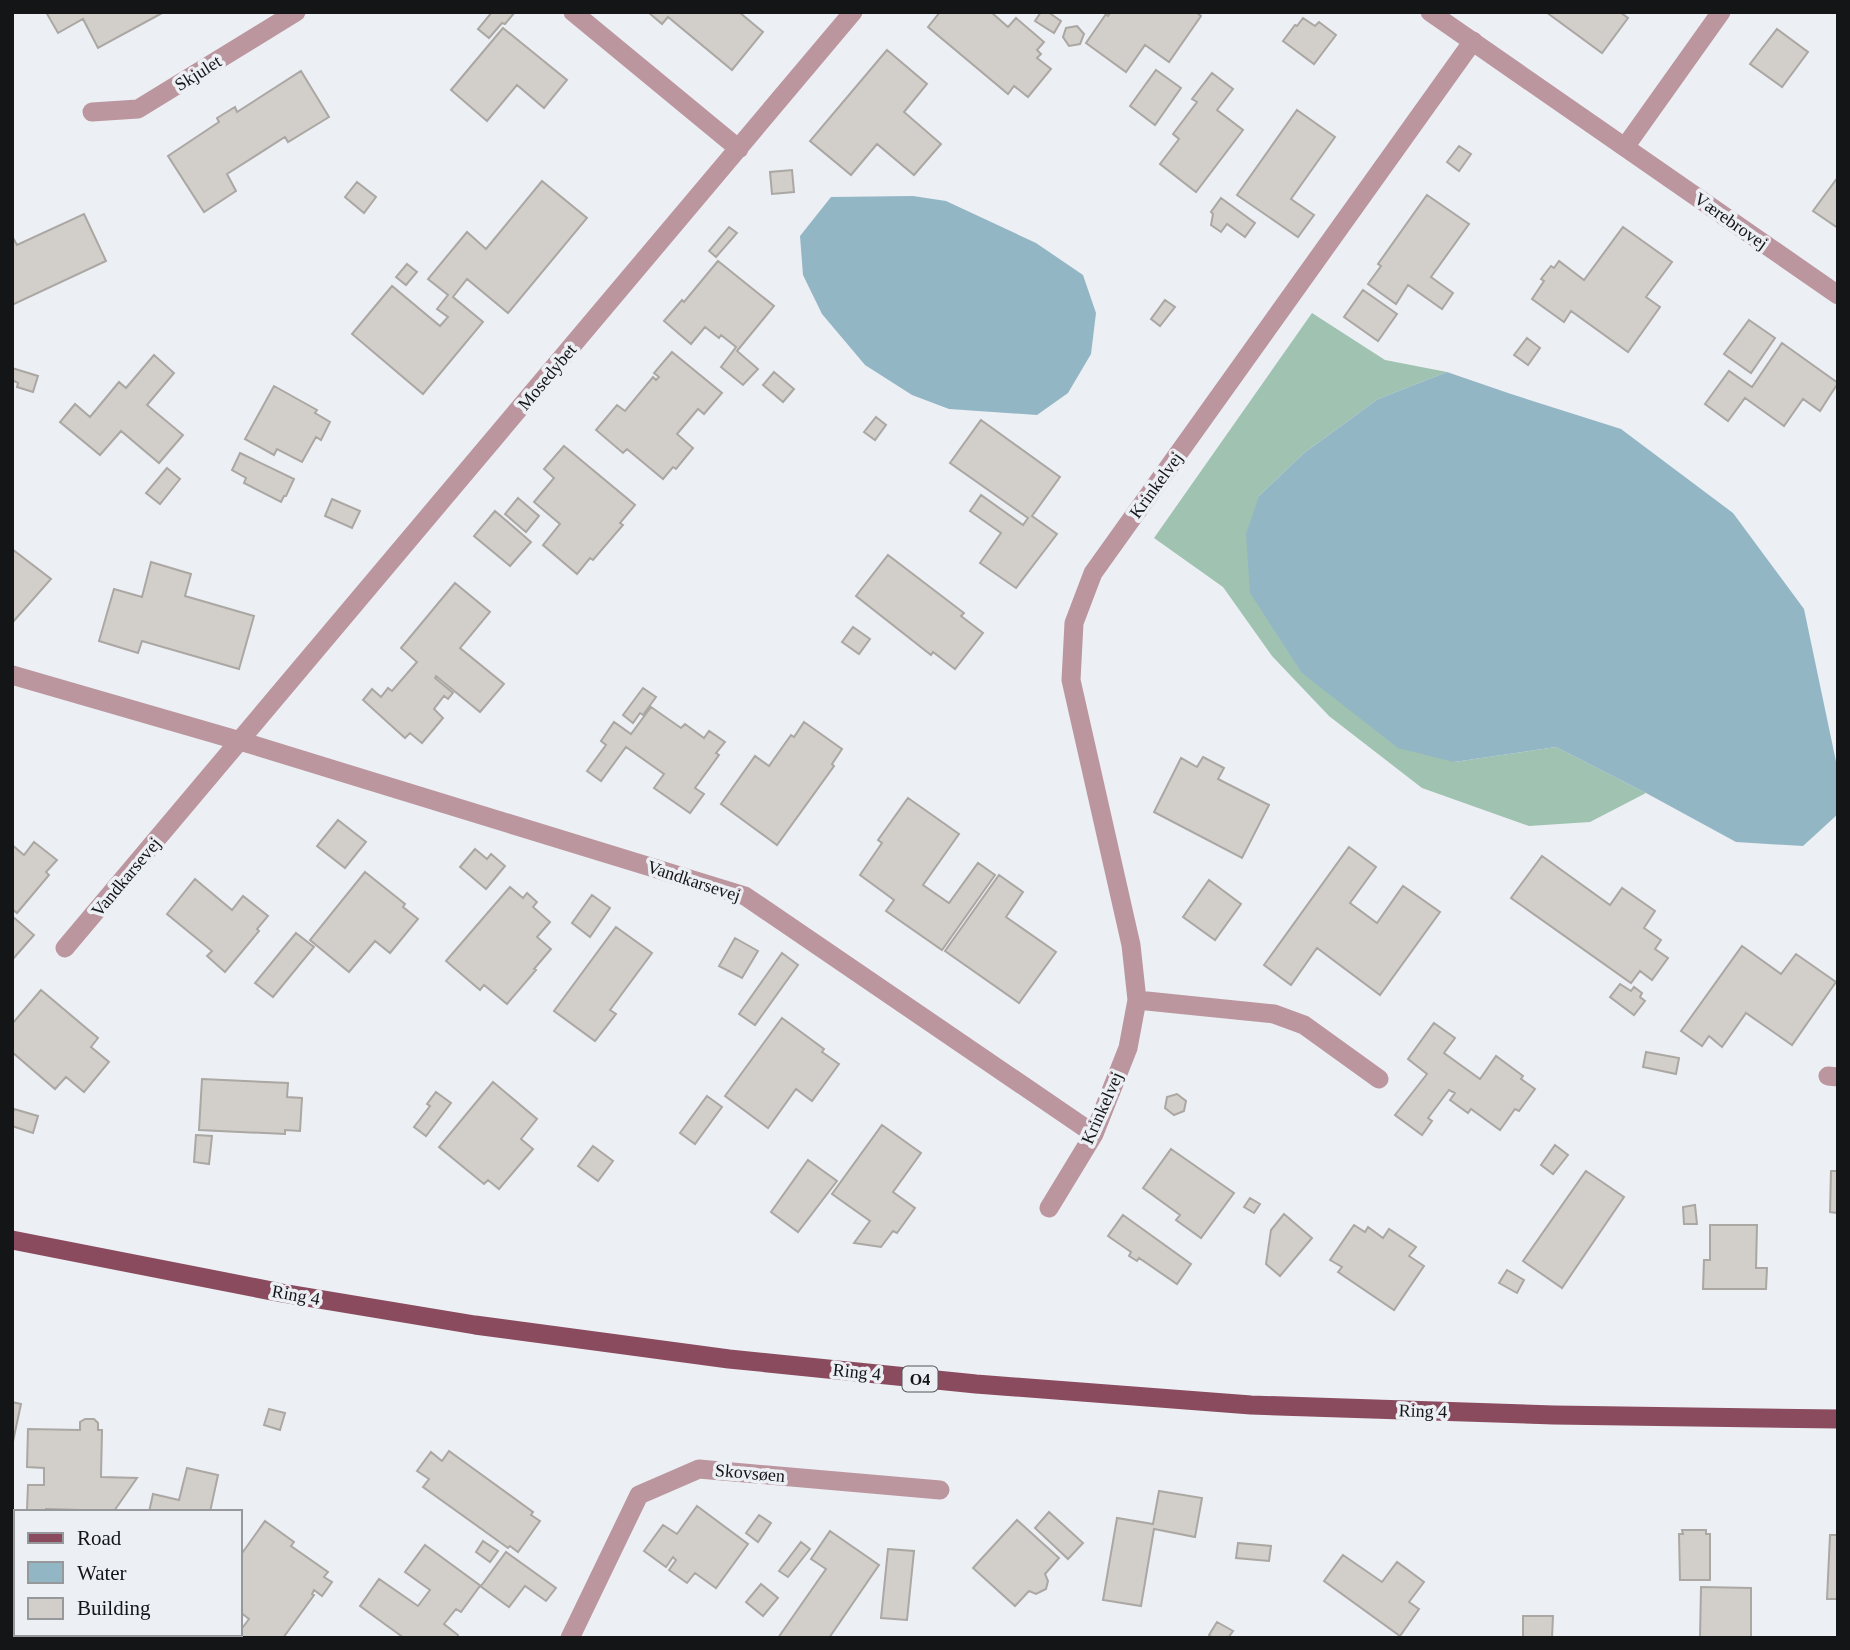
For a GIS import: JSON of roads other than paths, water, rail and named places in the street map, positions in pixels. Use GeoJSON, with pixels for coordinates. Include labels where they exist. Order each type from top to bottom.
{"type":"FeatureCollection","features":[{"type":"Feature","properties":{"kind":"main road","name":"Ring 4"},"geometry":{"type":"LineString","coordinates":[[12,1240],[282,1293],[475,1325],[729,1359],[976,1384],[1251,1405],[1554,1415],[1838,1419]]}},
{"type":"Feature","properties":{"kind":"street","name":"Skjulet"},"geometry":{"type":"LineString","coordinates":[[92,112],[138,109],[296,12]]}},
{"type":"Feature","properties":{"kind":"street"},"geometry":{"type":"LineString","coordinates":[[573,12],[739,149]]}},
{"type":"Feature","properties":{"kind":"street","name":"Mosedybet"},"geometry":{"type":"LineString","coordinates":[[240,741],[853,12]]}},
{"type":"Feature","properties":{"kind":"street","name":"Værebrovej"},"geometry":{"type":"LineString","coordinates":[[1430,12],[1838,295]]}},
{"type":"Feature","properties":{"kind":"street"},"geometry":{"type":"LineString","coordinates":[[1625,147],[1721,12]]}},
{"type":"Feature","properties":{"kind":"street","name":"Krinkelvej"},"geometry":{"type":"LineString","coordinates":[[1049,1208],[1094,1134],[1128,1048],[1137,1000],[1131,945],[1071,680],[1074,623],[1093,573],[1473,41]]}},
{"type":"Feature","properties":{"kind":"street","name":"Vandkarsevej"},"geometry":{"type":"LineString","coordinates":[[12,675],[240,741],[745,896],[1094,1134]]}},
{"type":"Feature","properties":{"kind":"street","name":"Vandkarsevej"},"geometry":{"type":"LineString","coordinates":[[65,948],[240,741]]}},
{"type":"Feature","properties":{"kind":"street"},"geometry":{"type":"LineString","coordinates":[[1137,1000],[1274,1014],[1304,1026],[1379,1079]]}},
{"type":"Feature","properties":{"kind":"street","name":"Skovsøen"},"geometry":{"type":"LineString","coordinates":[[570,1638],[639,1495],[699,1469],[940,1490]]}},
{"type":"Feature","properties":{"kind":"water"},"geometry":{"type":"Polygon","coordinates":[[[913,196],[946,201],[1036,243],[1083,275],[1096,313],[1091,354],[1068,393],[1037,415],[949,409],[912,395],[865,365],[822,314],[803,275],[800,236],[831,197],[913,196]]]}},
{"type":"Feature","properties":{"kind":"water"},"geometry":{"type":"Polygon","coordinates":[[[1447,372],[1621,429],[1733,513],[1804,609],[1838,771],[1838,814],[1803,846],[1736,842],[1556,747],[1454,762],[1398,748],[1302,673],[1250,593],[1246,534],[1259,496],[1304,453],[1378,399],[1447,372]]]}}]}
